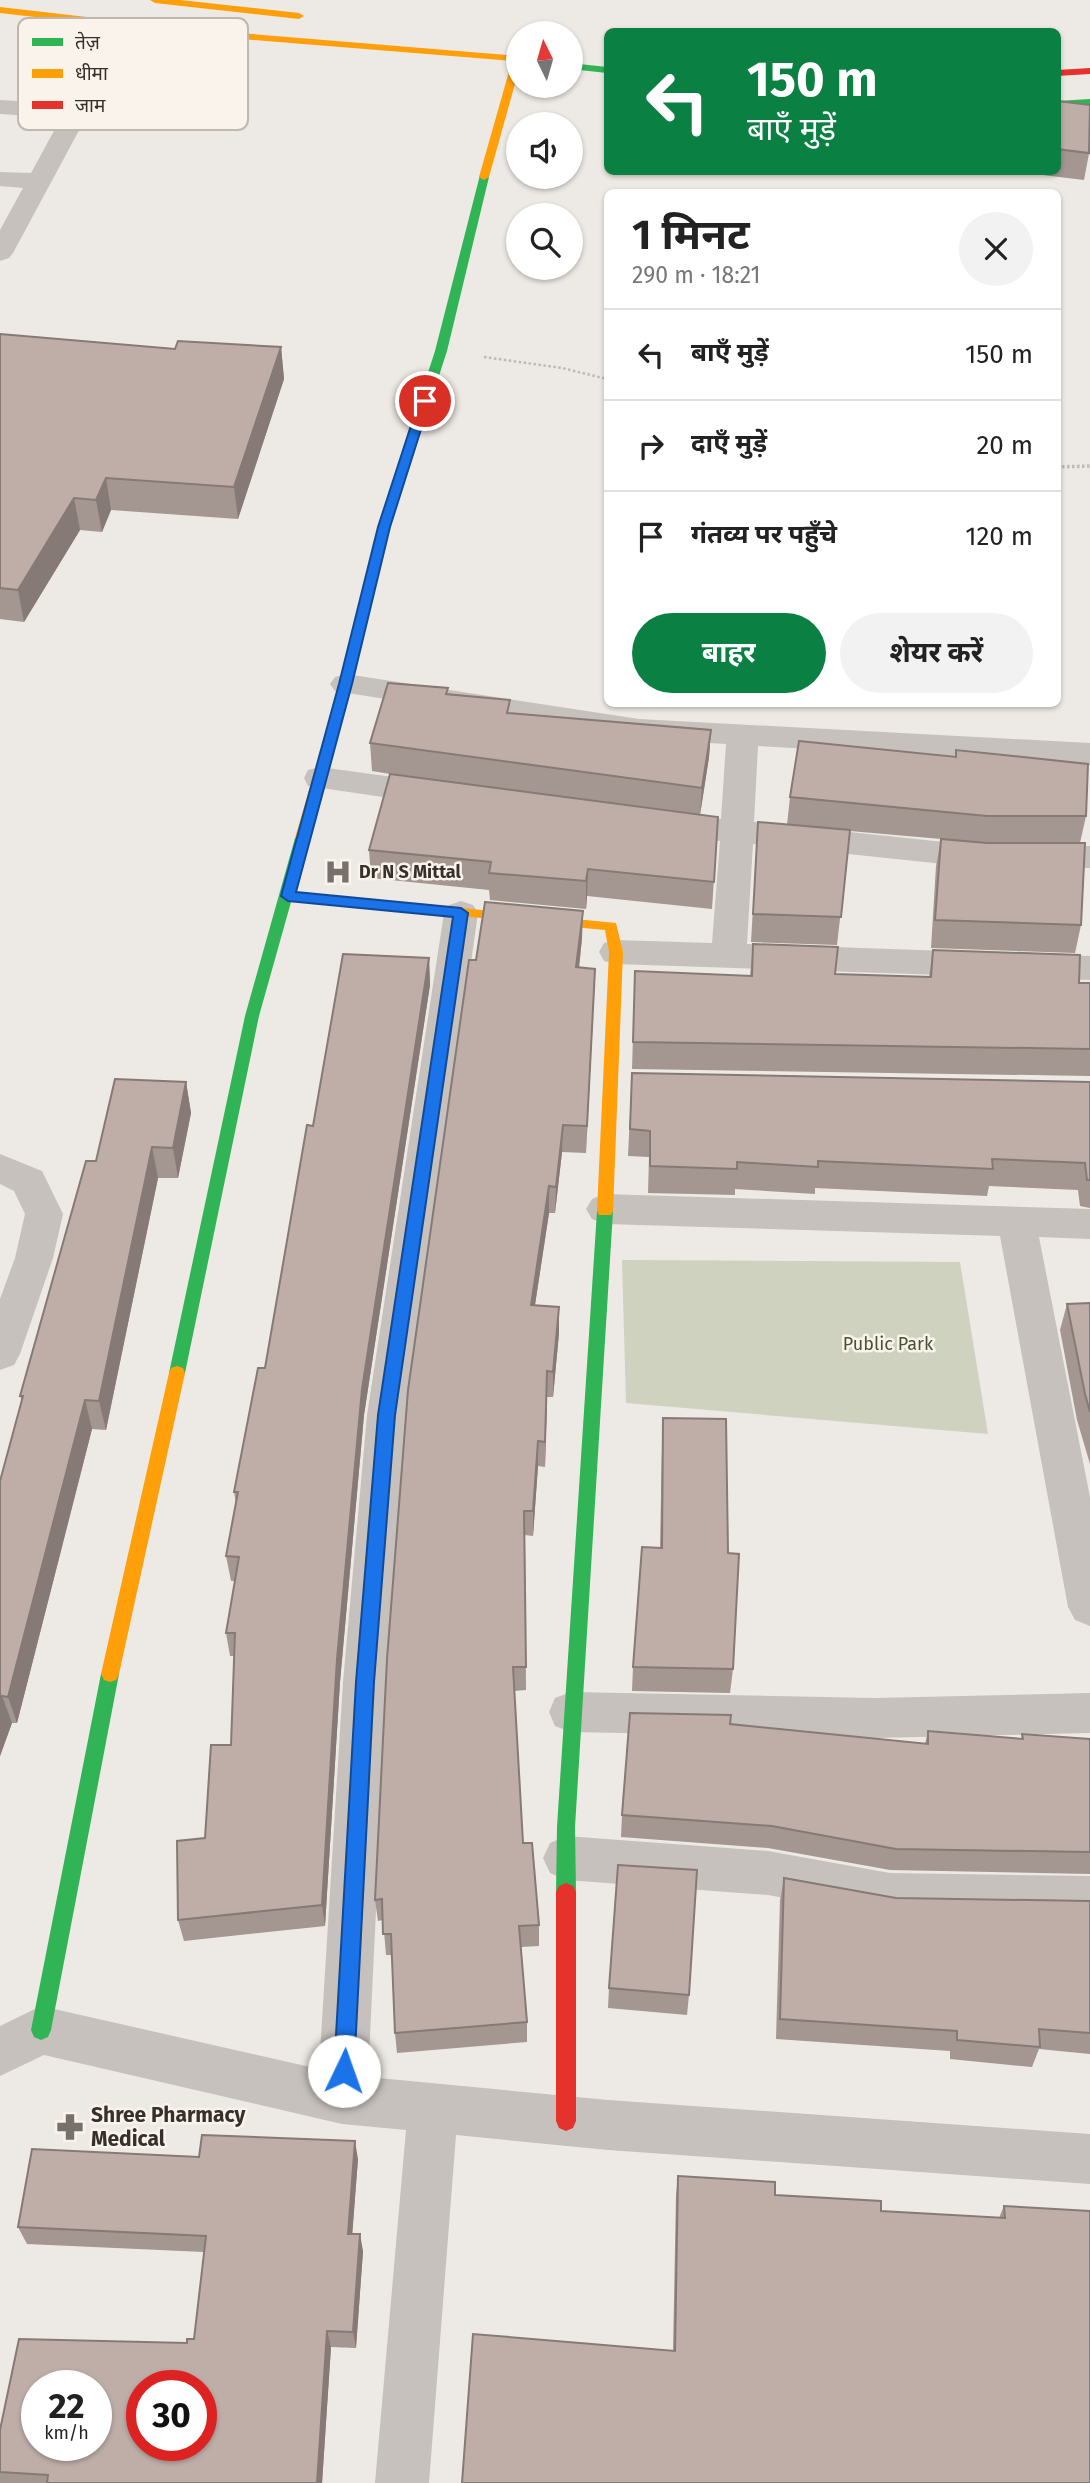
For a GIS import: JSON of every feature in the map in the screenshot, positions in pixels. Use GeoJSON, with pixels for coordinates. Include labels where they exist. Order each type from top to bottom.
{"type":"FeatureCollection","features":[{"type":"Feature","properties":{"kind":"street"},"geometry":{"type":"LineString","coordinates":[[155,0],[316,17]]}},
{"type":"Feature","properties":{"kind":"street"},"geometry":{"type":"LineString","coordinates":[[0,10],[62,18]]}},
{"type":"Feature","properties":{"kind":"street"},"geometry":{"type":"LineString","coordinates":[[248,36],[506,58]]}},
{"type":"Feature","properties":{"kind":"street"},"geometry":{"type":"LineString","coordinates":[[583,67],[604,70]]}},
{"type":"Feature","properties":{"kind":"street"},"geometry":{"type":"LineString","coordinates":[[1061,73],[1090,71]]}},
{"type":"Feature","properties":{"kind":"street"},"geometry":{"type":"LineString","coordinates":[[506,98],[469,228],[441,351],[384,527],[346,684],[252,1016],[195,1296],[21,2041],[342,2099],[566,2121],[1090,2159]]}},
{"type":"Feature","properties":{"kind":"street"},"geometry":{"type":"LineString","coordinates":[[1061,104],[1090,102]]}},
{"type":"Feature","properties":{"kind":"street"},"geometry":{"type":"LineString","coordinates":[[0,107],[18,108]]}},
{"type":"Feature","properties":{"kind":"street"},"geometry":{"type":"LineString","coordinates":[[0,253],[67,130]]}},
{"type":"Feature","properties":{"kind":"street"},"geometry":{"type":"LineString","coordinates":[[0,179],[39,181]]}},
{"type":"Feature","properties":{"kind":"street"},"geometry":{"type":"LineString","coordinates":[[346,684],[639,729],[1090,754]]}},
{"type":"Feature","properties":{"kind":"street"},"geometry":{"type":"LineString","coordinates":[[729,956],[743,735]]}},
{"type":"Feature","properties":{"kind":"street"},"geometry":{"type":"LineString","coordinates":[[320,778],[468,798]]}},
{"type":"Feature","properties":{"kind":"street"},"geometry":{"type":"LineString","coordinates":[[643,821],[737,834],[982,857],[1090,857]]}},
{"type":"Feature","properties":{"kind":"street"},"geometry":{"type":"LineString","coordinates":[[288,896],[611,926],[616,952],[624,1085],[605,1209],[571,1712],[566,1857],[566,2121]]}},
{"type":"Feature","properties":{"kind":"street"},"geometry":{"type":"LineString","coordinates":[[342,2099],[365,1682],[387,1415],[461,913]]}},
{"type":"Feature","properties":{"kind":"street"},"geometry":{"type":"LineString","coordinates":[[616,952],[1090,968]]}},
{"type":"Feature","properties":{"kind":"street"},"geometry":{"type":"LineString","coordinates":[[0,1168],[29,1181],[44,1214],[34,1258],[0,1354]]}},
{"type":"Feature","properties":{"kind":"street"},"geometry":{"type":"LineString","coordinates":[[605,1209],[1090,1224]]}},
{"type":"Feature","properties":{"kind":"street"},"geometry":{"type":"LineString","coordinates":[[1017,1223],[1090,1607]]}},
{"type":"Feature","properties":{"kind":"street"},"geometry":{"type":"LineString","coordinates":[[571,1712],[875,1718],[1090,1713]]}},
{"type":"Feature","properties":{"kind":"street"},"geometry":{"type":"LineString","coordinates":[[566,1857],[768,1873],[890,1895],[1090,1898]]}},
{"type":"Feature","properties":{"kind":"street"},"geometry":{"type":"LineString","coordinates":[[402,2483],[433,2108]]}},
{"type":"Feature","properties":{"kind":"path"},"geometry":{"type":"LineString","coordinates":[[441,351],[562,368],[604,378]]}},
{"type":"Feature","properties":{"kind":"path"},"geometry":{"type":"LineString","coordinates":[[1061,467],[1090,466]]}},
{"type":"Feature","properties":{"kind":"green space","name":"Public Park"},"geometry":{"type":"Polygon","coordinates":[[[622,1260],[960,1262],[988,1434],[626,1403],[622,1260]]]}},
{"type":"Feature","properties":{"kind":"building"},"geometry":{"type":"Polygon","coordinates":[[[1061,101],[1090,105],[1089,153],[1061,150],[1061,101]]]}},
{"type":"Feature","properties":{"kind":"building"},"geometry":{"type":"Polygon","coordinates":[[[0,334],[175,349],[178,341],[281,347],[234,487],[106,478],[96,500],[74,498],[18,590],[0,588],[0,334]]]}},
{"type":"Feature","properties":{"kind":"building"},"geometry":{"type":"Polygon","coordinates":[[[388,683],[448,688],[446,694],[510,700],[507,713],[711,730],[702,788],[370,743],[388,683]]]}},
{"type":"Feature","properties":{"kind":"building"},"geometry":{"type":"Polygon","coordinates":[[[799,741],[956,757],[956,750],[1088,764],[1086,816],[987,816],[790,797],[799,741]]]}},
{"type":"Feature","properties":{"kind":"building"},"geometry":{"type":"Polygon","coordinates":[[[390,774],[718,817],[714,882],[588,869],[586,881],[489,873],[491,862],[369,850],[390,774]]]}},
{"type":"Feature","properties":{"kind":"building"},"geometry":{"type":"Polygon","coordinates":[[[758,822],[850,830],[841,917],[753,914],[758,822]]]}},
{"type":"Feature","properties":{"kind":"building"},"geometry":{"type":"Polygon","coordinates":[[[941,839],[987,843],[1085,843],[1081,925],[935,920],[941,839]]]}},
{"type":"Feature","properties":{"kind":"building"},"geometry":{"type":"Polygon","coordinates":[[[485,902],[583,911],[576,967],[595,969],[587,1126],[563,1125],[556,1187],[549,1186],[531,1305],[559,1307],[553,1372],[547,1371],[545,1442],[538,1441],[533,1511],[524,1511],[526,1667],[513,1667],[523,1843],[532,1843],[539,1925],[519,1926],[527,2022],[395,2033],[391,1934],[383,1934],[382,1899],[375,1900],[387,1659],[408,1390],[469,960],[476,960],[485,902]]]}},
{"type":"Feature","properties":{"kind":"building"},"geometry":{"type":"Polygon","coordinates":[[[753,944],[838,947],[835,974],[931,977],[933,950],[1080,955],[1079,983],[1090,983],[1090,1049],[633,1042],[635,971],[752,976],[753,944]]]}},
{"type":"Feature","properties":{"kind":"building"},"geometry":{"type":"Polygon","coordinates":[[[343,954],[429,958],[362,1389],[337,1659],[322,1905],[178,1920],[177,1841],[205,1838],[211,1745],[231,1745],[235,1633],[226,1633],[239,1557],[226,1556],[238,1492],[234,1492],[258,1368],[265,1368],[307,1125],[313,1126],[343,954]]]}},
{"type":"Feature","properties":{"kind":"building"},"geometry":{"type":"Polygon","coordinates":[[[632,1073],[1090,1082],[1090,1180],[1087,1180],[1085,1163],[992,1159],[993,1169],[818,1161],[818,1167],[737,1162],[737,1169],[650,1166],[650,1131],[630,1129],[632,1073]]]}},
{"type":"Feature","properties":{"kind":"building"},"geometry":{"type":"Polygon","coordinates":[[[115,1079],[186,1082],[173,1148],[152,1147],[99,1401],[85,1400],[8,1697],[2,1696],[0,1702],[0,1481],[23,1396],[20,1396],[86,1161],[96,1161],[115,1079]]]}},
{"type":"Feature","properties":{"kind":"building"},"geometry":{"type":"Polygon","coordinates":[[[1090,1303],[1090,1412],[1067,1304],[1090,1303]]]}},
{"type":"Feature","properties":{"kind":"building"},"geometry":{"type":"Polygon","coordinates":[[[663,1418],[726,1419],[728,1553],[739,1554],[733,1669],[633,1667],[642,1547],[662,1548],[663,1418]]]}},
{"type":"Feature","properties":{"kind":"building"},"geometry":{"type":"Polygon","coordinates":[[[630,1713],[731,1715],[730,1724],[928,1744],[928,1731],[1023,1739],[1022,1734],[1090,1739],[1090,1852],[896,1849],[772,1826],[622,1815],[630,1713]]]}},
{"type":"Feature","properties":{"kind":"building"},"geometry":{"type":"Polygon","coordinates":[[[618,1865],[697,1870],[689,1995],[609,1988],[618,1865]]]}},
{"type":"Feature","properties":{"kind":"building"},"geometry":{"type":"Polygon","coordinates":[[[784,1878],[896,1898],[1090,1901],[1090,2033],[1039,2029],[1040,2047],[957,2040],[957,2031],[780,2019],[784,1878]]]}},
{"type":"Feature","properties":{"kind":"building"},"geometry":{"type":"Polygon","coordinates":[[[202,2135],[355,2141],[348,2234],[360,2234],[353,2332],[327,2331],[317,2483],[47,2483],[48,2475],[0,2472],[0,2430],[19,2339],[187,2343],[187,2339],[194,2339],[206,2236],[18,2227],[32,2149],[199,2157],[202,2135]]]}},
{"type":"Feature","properties":{"kind":"building"},"geometry":{"type":"Polygon","coordinates":[[[678,2176],[775,2182],[775,2195],[881,2201],[881,2211],[1005,2218],[1004,2206],[1090,2211],[1090,2483],[462,2483],[473,2334],[675,2351],[678,2176]]]}},
{"type":"Feature","properties":{"kind":"traffic: fast"},"geometry":{"type":"LineString","coordinates":[[583,67],[604,70]]}},
{"type":"Feature","properties":{"kind":"traffic: fast"},"geometry":{"type":"LineString","coordinates":[[1061,104],[1090,102]]}},
{"type":"Feature","properties":{"kind":"traffic: fast"},"geometry":{"type":"LineString","coordinates":[[371,581],[384,527],[441,351],[484,177]]}},
{"type":"Feature","properties":{"kind":"traffic: fast"},"geometry":{"type":"LineString","coordinates":[[177,1373],[252,1016],[302,838]]}},
{"type":"Feature","properties":{"kind":"traffic: fast"},"geometry":{"type":"LineString","coordinates":[[566,1892],[566,1827],[605,1211]]}},
{"type":"Feature","properties":{"kind":"traffic: fast"},"geometry":{"type":"LineString","coordinates":[[41,2030],[110,1674]]}},
{"type":"Feature","properties":{"kind":"traffic: slow"},"geometry":{"type":"LineString","coordinates":[[155,0],[299,16]]}},
{"type":"Feature","properties":{"kind":"traffic: slow"},"geometry":{"type":"LineString","coordinates":[[0,10],[69,18]]}},
{"type":"Feature","properties":{"kind":"traffic: slow"},"geometry":{"type":"LineString","coordinates":[[248,37],[506,58]]}},
{"type":"Feature","properties":{"kind":"traffic: slow"},"geometry":{"type":"LineString","coordinates":[[484,177],[506,98]]}},
{"type":"Feature","properties":{"kind":"traffic: slow"},"geometry":{"type":"LineString","coordinates":[[302,838],[346,684],[371,581]]}},
{"type":"Feature","properties":{"kind":"traffic: slow"},"geometry":{"type":"LineString","coordinates":[[288,896],[611,926],[616,952],[605,1211]]}},
{"type":"Feature","properties":{"kind":"traffic: slow"},"geometry":{"type":"LineString","coordinates":[[110,1674],[177,1373]]}},
{"type":"Feature","properties":{"kind":"traffic: jam"},"geometry":{"type":"LineString","coordinates":[[1061,73],[1090,71]]}},
{"type":"Feature","properties":{"kind":"traffic: jam"},"geometry":{"type":"LineString","coordinates":[[566,1892],[566,2121]]}},
{"type":"Feature","properties":{"kind":"place","name":"Dr N S Mittal"},"geometry":{"type":"Point","coordinates":[338,872]}},
{"type":"Feature","properties":{"kind":"place","name":"Shree Pharmacy Medical"},"geometry":{"type":"Point","coordinates":[70,2127]}},
{"type":"Feature","properties":{"kind":"route"},"geometry":{"type":"LineString","coordinates":[[344,2071],[365,1682],[387,1415],[461,913],[288,896],[346,684],[384,527],[425,401]]}}]}
